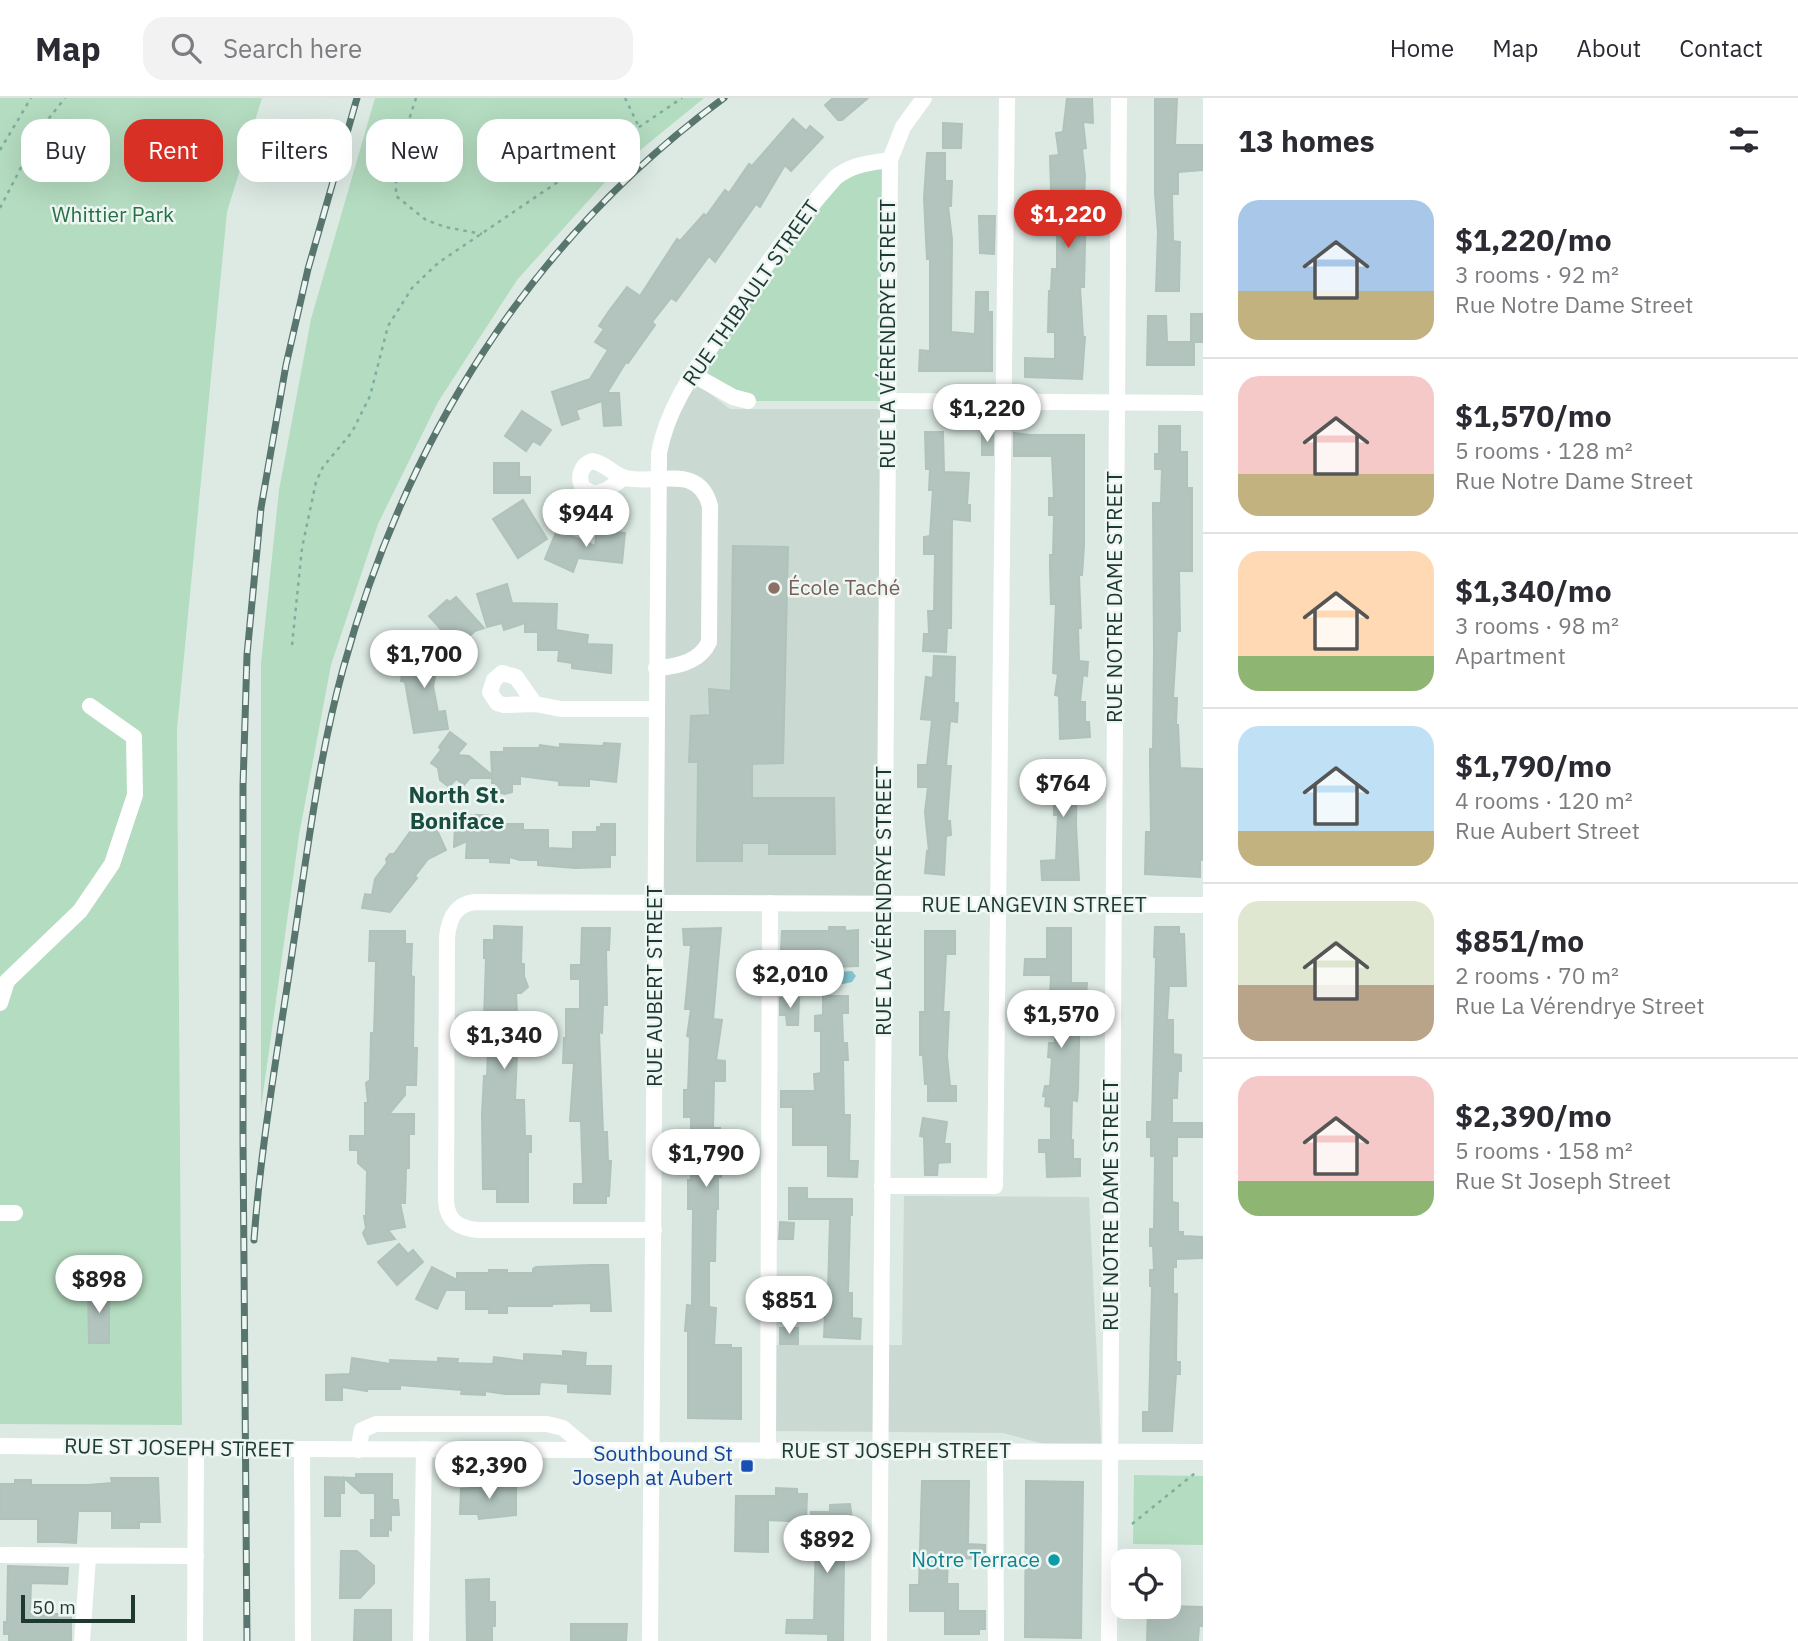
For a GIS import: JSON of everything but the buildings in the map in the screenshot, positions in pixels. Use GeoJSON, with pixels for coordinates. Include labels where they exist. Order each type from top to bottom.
{"type":"FeatureCollection","features":[{"type":"Feature","properties":{"kind":"street"},"geometry":{"type":"LineString","coordinates":[[890,160],[903,127],[924,98]]}},
{"type":"Feature","properties":{"kind":"street"},"geometry":{"type":"LineString","coordinates":[[882,1186],[995,1186],[1007,98]]}},
{"type":"Feature","properties":{"kind":"street","name":"RUE NOTRE DAME STREET"},"geometry":{"type":"LineString","coordinates":[[1109,1641],[1119,98]]}},
{"type":"Feature","properties":{"kind":"street","name":"RUE THIBAULT STREET"},"geometry":{"type":"LineString","coordinates":[[669,416],[692,374],[788,233],[836,177],[853,166],[890,160]]}},
{"type":"Feature","properties":{"kind":"street","name":"RUE LA VÉRENDRYE STREET"},"geometry":{"type":"LineString","coordinates":[[879,1641],[890,160]]}},
{"type":"Feature","properties":{"kind":"street"},"geometry":{"type":"LineString","coordinates":[[692,374],[733,397],[748,401]]}},
{"type":"Feature","properties":{"kind":"street"},"geometry":{"type":"LineString","coordinates":[[889,401],[1203,403]]}},
{"type":"Feature","properties":{"kind":"street","name":"RUE AUBERT STREET"},"geometry":{"type":"LineString","coordinates":[[650,1641],[657,479],[659,453],[669,416]]}},
{"type":"Feature","properties":{"kind":"street"},"geometry":{"type":"LineString","coordinates":[[623,478],[680,479],[700,485],[707,494],[710,506],[709,628],[706,648],[679,666],[656,668]]}},
{"type":"Feature","properties":{"kind":"street"},"geometry":{"type":"LineString","coordinates":[[535,704],[561,709],[656,709]]}},
{"type":"Feature","properties":{"kind":"street"},"geometry":{"type":"LineString","coordinates":[[0,1003],[7,981],[80,911],[112,864],[135,795],[134,737],[90,706]]}},
{"type":"Feature","properties":{"kind":"street","name":"RUE LANGEVIN STREET"},"geometry":{"type":"LineString","coordinates":[[654,1230],[468,1229],[461,1227],[450,1217],[446,1188],[447,937],[455,910],[475,902],[1203,905]]}},
{"type":"Feature","properties":{"kind":"street"},"geometry":{"type":"LineString","coordinates":[[768,1451],[769,902]]}},
{"type":"Feature","properties":{"kind":"street"},"geometry":{"type":"LineString","coordinates":[[358,1450],[362,1430],[376,1423],[547,1424],[563,1427],[589,1450]]}},
{"type":"Feature","properties":{"kind":"street","name":"RUE ST JOSEPH STREET"},"geometry":{"type":"LineString","coordinates":[[0,1446],[302,1450],[1203,1452]]}},
{"type":"Feature","properties":{"kind":"street"},"geometry":{"type":"LineString","coordinates":[[195,1641],[196,1448]]}},
{"type":"Feature","properties":{"kind":"street"},"geometry":{"type":"LineString","coordinates":[[421,1641],[424,1449]]}},
{"type":"Feature","properties":{"kind":"street"},"geometry":{"type":"LineString","coordinates":[[302,1450],[303,1641]]}},
{"type":"Feature","properties":{"kind":"street"},"geometry":{"type":"LineString","coordinates":[[995,1452],[996,1641]]}},
{"type":"Feature","properties":{"kind":"street"},"geometry":{"type":"LineString","coordinates":[[0,1555],[196,1556]]}},
{"type":"Feature","properties":{"kind":"street"},"geometry":{"type":"LineString","coordinates":[[82,1641],[88,1557]]}},
{"type":"Feature","properties":{"kind":"path"},"geometry":{"type":"LineString","coordinates":[[0,150],[31,98]]}},
{"type":"Feature","properties":{"kind":"path"},"geometry":{"type":"LineString","coordinates":[[0,208],[42,127],[65,98]]}},
{"type":"Feature","properties":{"kind":"path"},"geometry":{"type":"LineString","coordinates":[[416,98],[396,160],[397,196],[426,220],[445,228],[482,233]]}},
{"type":"Feature","properties":{"kind":"path"},"geometry":{"type":"LineString","coordinates":[[625,98],[635,119]]}},
{"type":"Feature","properties":{"kind":"path"},"geometry":{"type":"LineString","coordinates":[[640,126],[682,98]]}},
{"type":"Feature","properties":{"kind":"path"},"geometry":{"type":"LineString","coordinates":[[292,645],[302,548],[316,482],[323,467],[352,432],[370,396],[388,326],[412,288],[431,269],[558,182]]}},
{"type":"Feature","properties":{"kind":"path"},"geometry":{"type":"LineString","coordinates":[[1132,1524],[1195,1473]]}},
{"type":"Feature","properties":{"kind":"shaded area","name":"École Taché"},"geometry":{"type":"Polygon","coordinates":[[[696,383],[730,409],[883,409],[884,904],[655,903],[665,451],[675,421],[696,383]]]}},
{"type":"Feature","properties":{"kind":"shaded area"},"geometry":{"type":"Polygon","coordinates":[[[904,1196],[1089,1197],[1102,1460],[1003,1433],[772,1431],[773,1345],[902,1345],[904,1196]]]}},
{"type":"Feature","properties":{"kind":"green space","name":"Whittier Park"},"geometry":{"type":"Polygon","coordinates":[[[0,98],[262,98],[256,119],[237,119],[237,179],[227,212],[177,729],[182,1425],[0,1424],[0,98]]]}},
{"type":"Feature","properties":{"kind":"green space"},"geometry":{"type":"Polygon","coordinates":[[[375,98],[704,98],[640,150],[640,119],[477,119],[477,182],[605,182],[517,280],[438,402],[378,524],[331,665],[299,835],[261,1108],[261,663],[279,490],[311,319],[366,129],[366,182],[463,182],[463,119],[369,119],[375,98]]]}},
{"type":"Feature","properties":{"kind":"green space"},"geometry":{"type":"Polygon","coordinates":[[[890,160],[889,401],[748,401],[693,374],[836,177],[890,160]]]}},
{"type":"Feature","properties":{"kind":"green space"},"geometry":{"type":"Polygon","coordinates":[[[1134,1475],[1203,1476],[1203,1545],[1133,1544],[1134,1475]]]}},
{"type":"Feature","properties":{"kind":"water"},"geometry":{"type":"Polygon","coordinates":[[[852,971],[856,976],[852,982],[843,984],[834,981],[838,972],[852,971]]]}},
{"type":"Feature","properties":{"kind":"railway"},"geometry":{"type":"LineString","coordinates":[[247,1641],[243,1140],[243,786],[247,655],[261,508],[286,365],[308,269],[357,98]]}},
{"type":"Feature","properties":{"kind":"railway"},"geometry":{"type":"LineString","coordinates":[[254,1240],[271,1093],[320,772],[343,669],[370,584],[402,503],[440,425],[484,350],[535,280],[591,215],[655,154],[724,98]]}},
{"type":"Feature","properties":{"kind":"place","name":"École Taché"},"geometry":{"type":"Point","coordinates":[774,588]}},
{"type":"Feature","properties":{"kind":"place","name":"Southbound St Joseph at Aubert"},"geometry":{"type":"Point","coordinates":[747,1466]}},
{"type":"Feature","properties":{"kind":"place","name":"Notre Terrace"},"geometry":{"type":"Point","coordinates":[1054,1560]}},
{"type":"Feature","properties":{"kind":"district","name":"North St. Boniface"},"geometry":{"type":"Point","coordinates":[457,808]}}]}
